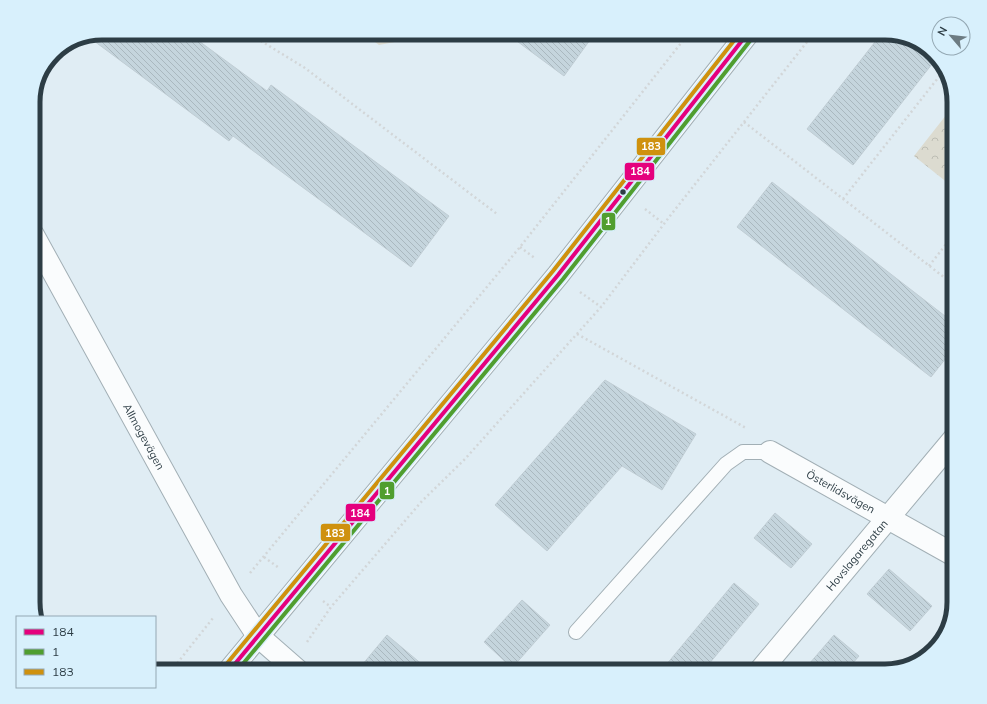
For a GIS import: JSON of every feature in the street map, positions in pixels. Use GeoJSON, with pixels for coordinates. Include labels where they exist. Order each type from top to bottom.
{"type":"FeatureCollection","features":[{"type":"Feature","properties":{"kind":"street"},"geometry":{"type":"LineString","coordinates":[[235,664],[558,275],[743,40]]}},
{"type":"Feature","properties":{"kind":"street","name":"Allmogevägen"},"geometry":{"type":"LineString","coordinates":[[40,248],[231,595],[258,636],[290,664]]}},
{"type":"Feature","properties":{"kind":"street","name":"Hovslagaregatan"},"geometry":{"type":"LineString","coordinates":[[766,664],[947,447]]}},
{"type":"Feature","properties":{"kind":"street","name":"Österlidsvägen"},"geometry":{"type":"LineString","coordinates":[[770,452],[947,551]]}},
{"type":"Feature","properties":{"kind":"lane"},"geometry":{"type":"LineString","coordinates":[[576,632],[726,464],[743,452],[770,452]]}},
{"type":"Feature","properties":{"kind":"path"},"geometry":{"type":"LineString","coordinates":[[259,40],[305,68],[497,214]]}},
{"type":"Feature","properties":{"kind":"path"},"geometry":{"type":"LineString","coordinates":[[177,664],[231,595],[269,551],[520,246],[683,40]]}},
{"type":"Feature","properties":{"kind":"path"},"geometry":{"type":"LineString","coordinates":[[296,664],[331,607],[422,501],[465,459],[601,307],[808,40]]}},
{"type":"Feature","properties":{"kind":"path"},"geometry":{"type":"LineString","coordinates":[[843,199],[941,75]]}},
{"type":"Feature","properties":{"kind":"path"},"geometry":{"type":"LineString","coordinates":[[744,122],[947,280]]}},
{"type":"Feature","properties":{"kind":"path"},"geometry":{"type":"LineString","coordinates":[[644,209],[664,224]]}},
{"type":"Feature","properties":{"kind":"path"},"geometry":{"type":"LineString","coordinates":[[929,266],[947,243]]}},
{"type":"Feature","properties":{"kind":"path"},"geometry":{"type":"LineString","coordinates":[[577,334],[759,435],[770,452]]}},
{"type":"Feature","properties":{"kind":"green space"},"geometry":{"type":"Polygon","coordinates":[[[372,40],[401,40],[400,41],[379,45],[372,40]]]}},
{"type":"Feature","properties":{"kind":"green space"},"geometry":{"type":"Polygon","coordinates":[[[947,114],[947,182],[914,156],[947,114]]]}},
{"type":"Feature","properties":{"kind":"building"},"geometry":{"type":"Polygon","coordinates":[[[198,40],[267,91],[271,85],[449,216],[411,267],[233,136],[229,141],[94,41],[198,40]]]}},
{"type":"Feature","properties":{"kind":"building"},"geometry":{"type":"Polygon","coordinates":[[[515,40],[590,40],[564,76],[515,40]]]}},
{"type":"Feature","properties":{"kind":"building"},"geometry":{"type":"Polygon","coordinates":[[[877,40],[905,43],[916,48],[933,63],[853,165],[807,129],[877,40]]]}},
{"type":"Feature","properties":{"kind":"building"},"geometry":{"type":"Polygon","coordinates":[[[772,182],[947,318],[947,357],[931,377],[737,227],[772,182]]]}},
{"type":"Feature","properties":{"kind":"building"},"geometry":{"type":"Polygon","coordinates":[[[605,380],[696,434],[662,490],[622,466],[547,551],[495,505],[605,380]]]}},
{"type":"Feature","properties":{"kind":"building"},"geometry":{"type":"Polygon","coordinates":[[[775,513],[812,544],[791,568],[754,538],[775,513]]]}},
{"type":"Feature","properties":{"kind":"building"},"geometry":{"type":"Polygon","coordinates":[[[889,569],[932,606],[910,631],[867,594],[889,569]]]}},
{"type":"Feature","properties":{"kind":"building"},"geometry":{"type":"Polygon","coordinates":[[[734,583],[759,604],[709,664],[667,664],[734,583]]]}},
{"type":"Feature","properties":{"kind":"building"},"geometry":{"type":"Polygon","coordinates":[[[522,600],[550,625],[516,664],[508,664],[484,642],[522,600]]]}},
{"type":"Feature","properties":{"kind":"building"},"geometry":{"type":"Polygon","coordinates":[[[387,635],[422,664],[363,664],[387,635]]]}},
{"type":"Feature","properties":{"kind":"building"},"geometry":{"type":"Polygon","coordinates":[[[834,635],[859,656],[852,664],[809,664],[834,635]]]}},
{"type":"Feature","properties":{"kind":"transit line","name":"183"},"geometry":{"type":"LineString","coordinates":[[226,664],[553,271],[734,40]]}},
{"type":"Feature","properties":{"kind":"transit line","name":"184"},"geometry":{"type":"LineString","coordinates":[[235,664],[558,275],[743,40]]}},
{"type":"Feature","properties":{"kind":"transit line","name":"1"},"geometry":{"type":"LineString","coordinates":[[243,664],[563,279],[751,40]]}}]}
